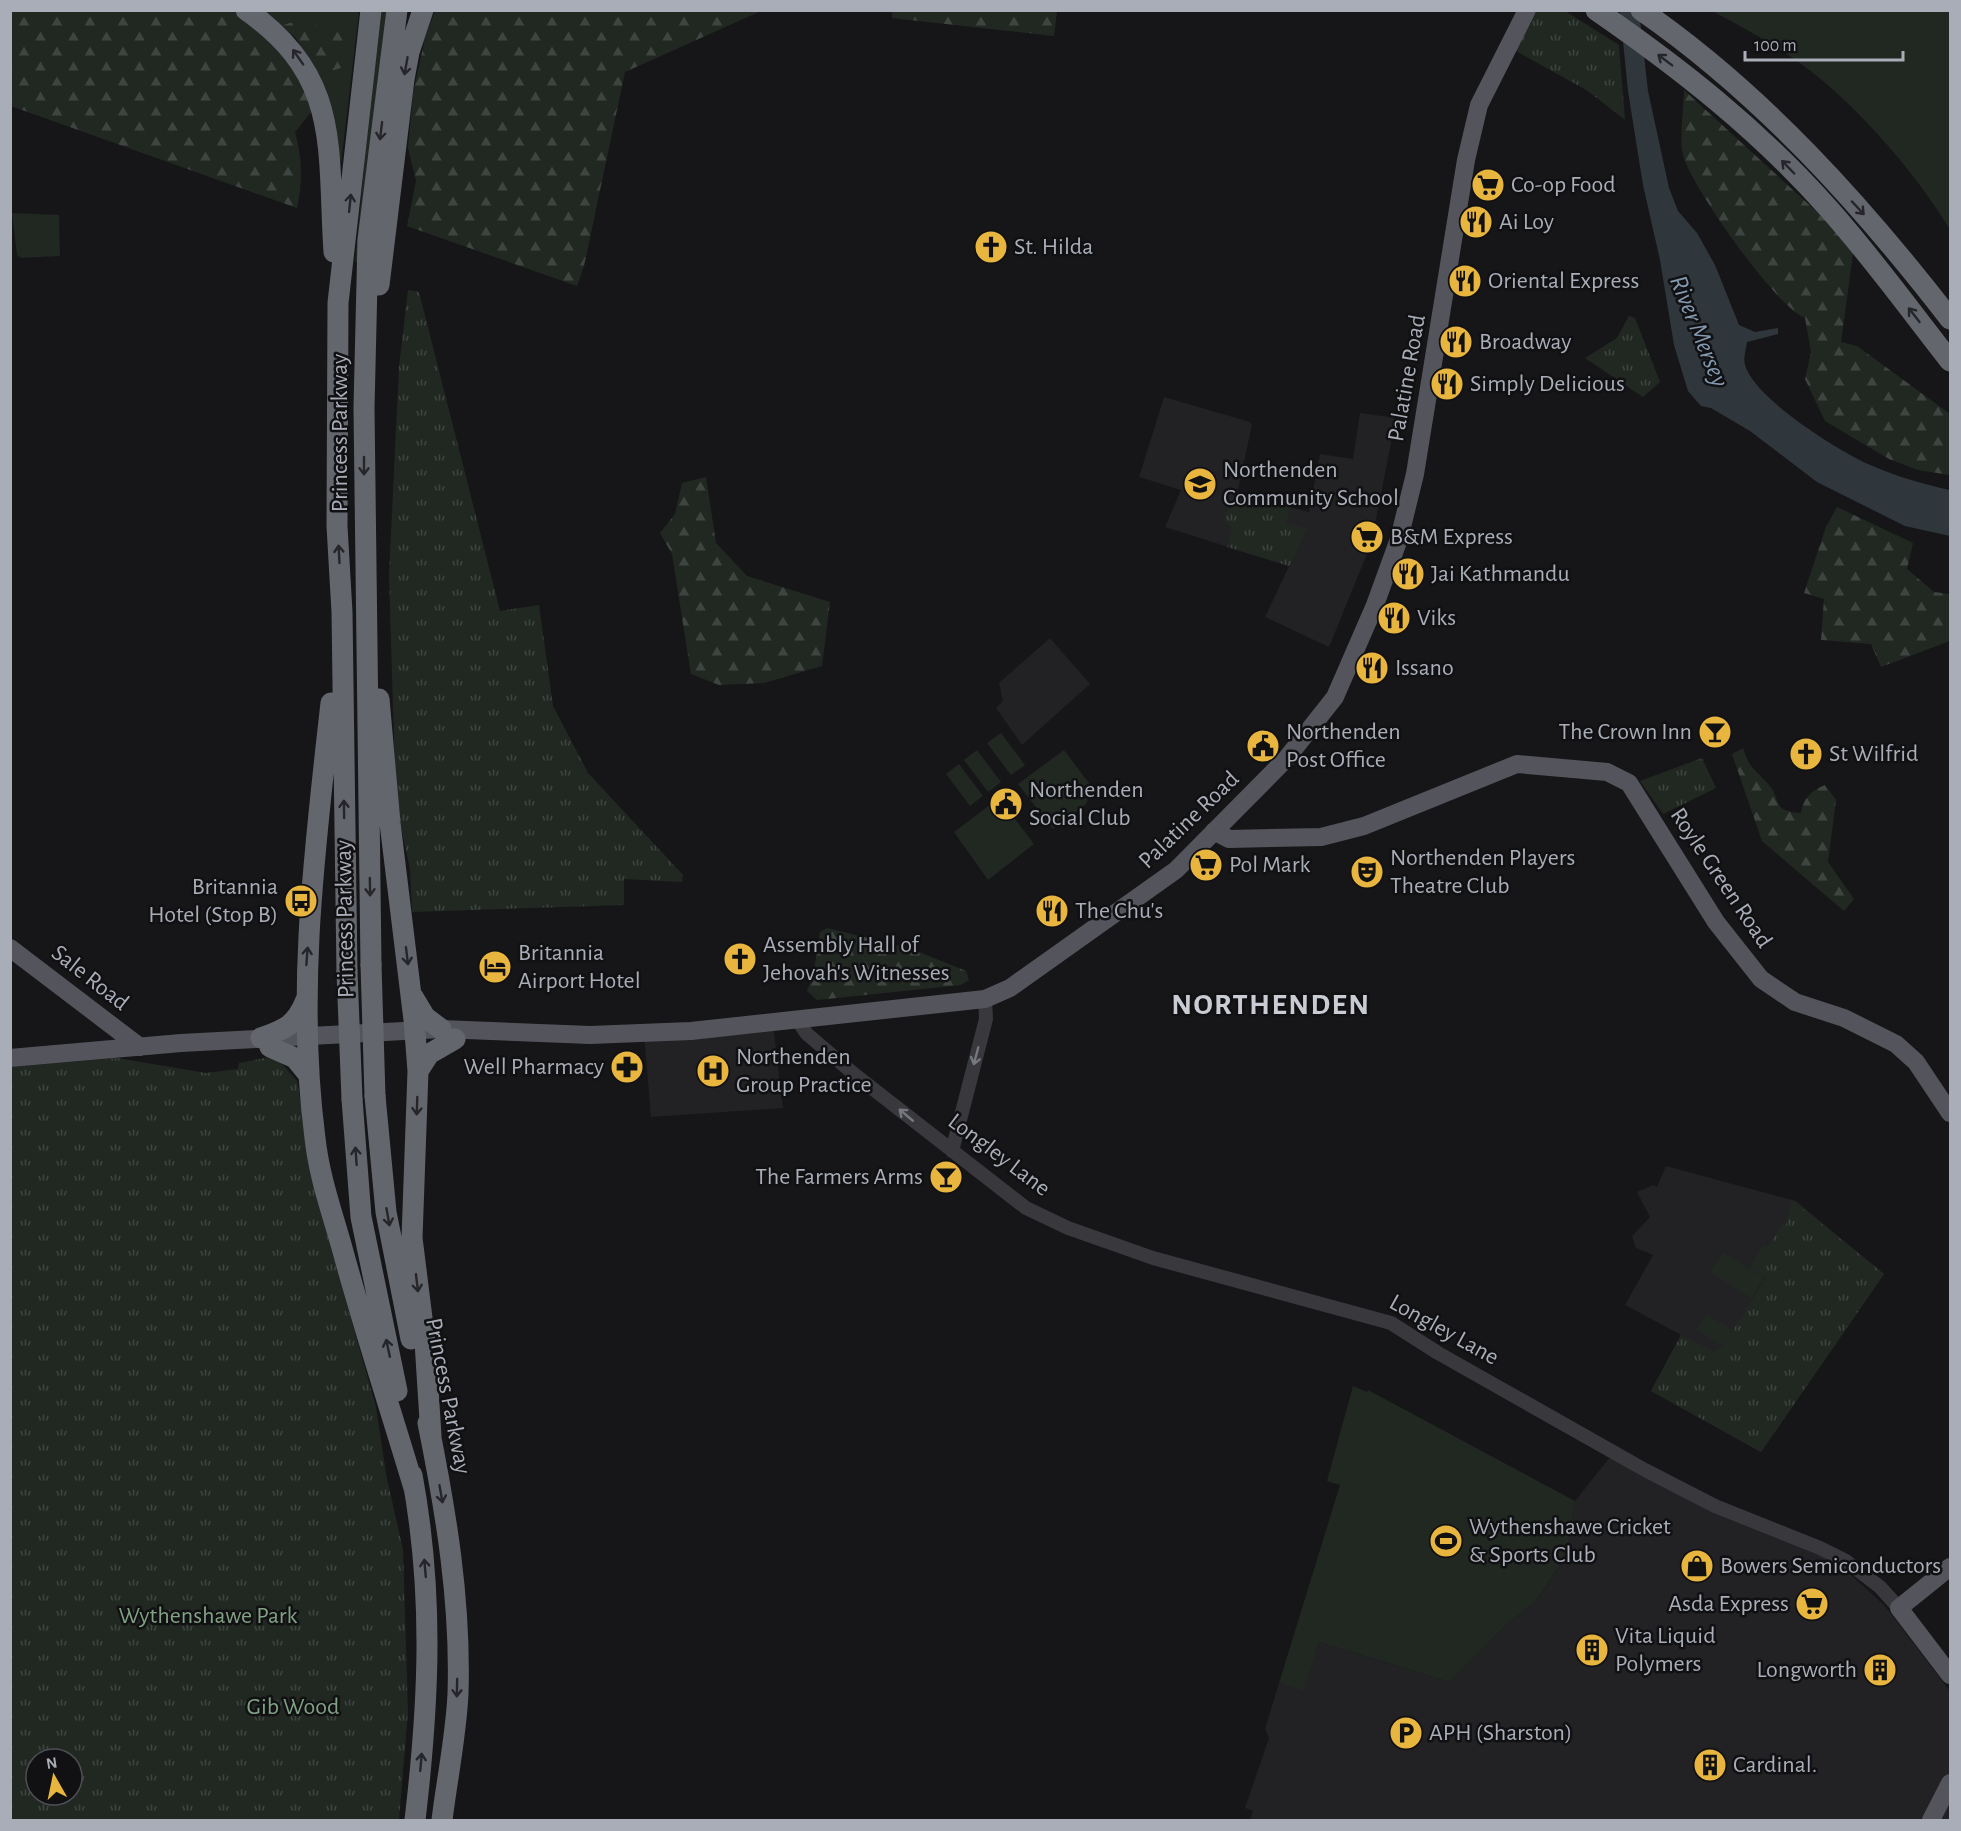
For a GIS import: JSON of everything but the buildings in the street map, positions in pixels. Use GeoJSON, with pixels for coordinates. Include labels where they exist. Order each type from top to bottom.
{"type":"FeatureCollection","features":[{"type":"Feature","properties":{"kind":"highway"},"geometry":{"type":"LineString","coordinates":[[246,10],[279,36],[298,57],[313,83],[322,110],[338,303]]}},
{"type":"Feature","properties":{"kind":"highway","name":"Princess Parkway"},"geometry":{"type":"LineString","coordinates":[[370,10],[338,303],[338,526],[342,612],[347,972],[352,1099],[361,1217],[414,1488],[428,1603],[428,1675],[415,1821]]}},
{"type":"Feature","properties":{"kind":"highway","name":"Princess Parkway"},"geometry":{"type":"LineString","coordinates":[[397,10],[368,240],[364,408],[371,965],[375,1096],[386,1212],[431,1436],[449,1535],[457,1598],[458,1695],[442,1821]]}},
{"type":"Feature","properties":{"kind":"highway"},"geometry":{"type":"LineString","coordinates":[[364,408],[404,79],[414,33],[423,10]]}},
{"type":"Feature","properties":{"kind":"highway"},"geometry":{"type":"LineString","coordinates":[[1596,10],[1712,95],[1763,141],[1828,207],[1950,361]]}},
{"type":"Feature","properties":{"kind":"highway"},"geometry":{"type":"LineString","coordinates":[[1641,10],[1728,77],[1796,141],[1864,215],[1950,320]]}},
{"type":"Feature","properties":{"kind":"highway"},"geometry":{"type":"LineString","coordinates":[[342,612],[324,767],[308,951],[306,999],[308,1074],[319,1164],[414,1488]]}},
{"type":"Feature","properties":{"kind":"highway"},"geometry":{"type":"LineString","coordinates":[[366,618],[381,709],[390,823],[412,997],[418,1071],[411,1214],[425,1342],[431,1436]]}},
{"type":"Feature","properties":{"kind":"highway"},"geometry":{"type":"LineString","coordinates":[[412,997],[425,1017],[448,1034],[429,1054],[418,1071]]}},
{"type":"Feature","properties":{"kind":"highway"},"geometry":{"type":"LineString","coordinates":[[306,999],[297,1020],[266,1043],[295,1058],[308,1074]]}},
{"type":"Feature","properties":{"kind":"main road","name":"Palatine Road"},"geometry":{"type":"LineString","coordinates":[[10,1058],[140,1047],[496,1032],[644,1034],[798,1022],[985,999],[1010,988],[1176,870],[1286,759],[1335,697],[1375,605],[1399,539],[1415,474],[1466,160],[1479,105],[1527,10]]}},
{"type":"Feature","properties":{"kind":"main road","name":"Royle Green Road"},"geometry":{"type":"LineString","coordinates":[[1214,831],[1230,839],[1321,837],[1364,826],[1517,764],[1607,772],[1620,776],[1629,783],[1716,922],[1761,979],[1795,1002],[1854,1022],[1896,1044],[1923,1071],[1950,1113]]}},
{"type":"Feature","properties":{"kind":"main road","name":"Sale Road"},"geometry":{"type":"LineString","coordinates":[[10,948],[140,1047]]}},
{"type":"Feature","properties":{"kind":"main road"},"geometry":{"type":"LineString","coordinates":[[1899,1608],[1950,1568]]}},
{"type":"Feature","properties":{"kind":"main road","name":"Longley Lane"},"geometry":{"type":"LineString","coordinates":[[1899,1608],[1950,1675]]}},
{"type":"Feature","properties":{"kind":"main road"},"geometry":{"type":"LineString","coordinates":[[1931,1821],[1950,1782]]}},
{"type":"Feature","properties":{"kind":"street"},"geometry":{"type":"LineString","coordinates":[[952,1151],[986,1019],[985,999]]}},
{"type":"Feature","properties":{"kind":"street","name":"Longley Lane"},"geometry":{"type":"LineString","coordinates":[[798,1022],[807,1034],[846,1068],[1026,1208],[1060,1225],[1153,1258],[1391,1323],[1438,1353],[1645,1470],[1715,1506],[1820,1548],[1846,1561],[1880,1587],[1899,1608]]}},
{"type":"Feature","properties":{"kind":"shaded area"},"geometry":{"type":"Polygon","coordinates":[[[1164,397],[1250,422],[1252,425],[1237,494],[1309,512],[1320,454],[1353,459],[1360,413],[1396,418],[1371,544],[1329,647],[1265,617],[1289,566],[1165,527],[1181,490],[1139,477],[1164,397]]]}},
{"type":"Feature","properties":{"kind":"shaded area"},"geometry":{"type":"Polygon","coordinates":[[[1050,638],[1090,684],[1022,745],[996,708],[1003,701],[999,683],[1050,638]]]}},
{"type":"Feature","properties":{"kind":"shaded area","name":"Northenden Group Practice"},"geometry":{"type":"Polygon","coordinates":[[[773,1024],[783,1108],[651,1117],[644,1034],[773,1024]]]}},
{"type":"Feature","properties":{"kind":"shaded area"},"geometry":{"type":"Polygon","coordinates":[[[1666,1166],[1796,1201],[1884,1274],[1761,1452],[1651,1391],[1681,1335],[1625,1305],[1653,1255],[1636,1248],[1632,1236],[1650,1217],[1637,1192],[1653,1185],[1657,1187],[1666,1166]]]}},
{"type":"Feature","properties":{"kind":"shaded area"},"geometry":{"type":"Polygon","coordinates":[[[1610,1457],[1838,1563],[1884,1605],[1950,1691],[1950,1820],[1250,1820],[1253,1811],[1245,1808],[1269,1738],[1265,1729],[1279,1683],[1304,1690],[1319,1642],[1450,1682],[1509,1622],[1536,1601],[1560,1565],[1568,1545],[1575,1501],[1610,1457]]]}},
{"type":"Feature","properties":{"kind":"green space"},"geometry":{"type":"Polygon","coordinates":[[[435,10],[761,11],[625,72],[584,266],[577,286],[407,226],[416,181],[408,148],[413,93],[425,38],[435,10]]]}},
{"type":"Feature","properties":{"kind":"green space"},"geometry":{"type":"Polygon","coordinates":[[[892,10],[1057,11],[1054,36],[892,18],[892,10]]]}},
{"type":"Feature","properties":{"kind":"green space"},"geometry":{"type":"Polygon","coordinates":[[[11,11],[234,11],[244,16],[263,32],[290,64],[303,84],[312,111],[295,132],[301,170],[297,208],[11,106],[11,11]]]}},
{"type":"Feature","properties":{"kind":"green space"},"geometry":{"type":"Polygon","coordinates":[[[262,11],[359,12],[341,164],[332,112],[319,75],[341,68],[321,31],[295,21],[281,26],[262,11]]]}},
{"type":"Feature","properties":{"kind":"green space"},"geometry":{"type":"Polygon","coordinates":[[[379,11],[387,11],[361,261],[355,262],[379,11]]]}},
{"type":"Feature","properties":{"kind":"green space"},"geometry":{"type":"Polygon","coordinates":[[[1537,11],[1565,11],[1619,45],[1625,120],[1588,91],[1516,51],[1537,11]]]}},
{"type":"Feature","properties":{"kind":"green space"},"geometry":{"type":"Polygon","coordinates":[[[1712,11],[1950,11],[1950,230],[1924,191],[1892,151],[1823,81],[1783,52],[1712,11]]]}},
{"type":"Feature","properties":{"kind":"green space"},"geometry":{"type":"Polygon","coordinates":[[[313,20],[321,31],[332,20],[351,32],[352,44],[343,52],[341,68],[319,75],[296,38],[281,26],[295,21],[313,20]]]}},
{"type":"Feature","properties":{"kind":"green space"},"geometry":{"type":"Polygon","coordinates":[[[1684,90],[1854,246],[1841,342],[1857,346],[1950,414],[1950,475],[1918,470],[1889,459],[1825,421],[1805,379],[1811,352],[1805,318],[1792,309],[1756,270],[1717,217],[1689,170],[1682,148],[1684,90]]]}},
{"type":"Feature","properties":{"kind":"green space"},"geometry":{"type":"Polygon","coordinates":[[[12,213],[59,215],[60,256],[21,258],[17,255],[12,213]]]}},
{"type":"Feature","properties":{"kind":"green space"},"geometry":{"type":"Polygon","coordinates":[[[408,290],[419,292],[500,611],[539,605],[553,706],[588,773],[683,875],[682,882],[624,879],[624,905],[412,912],[410,869],[396,804],[389,575],[399,367],[408,290]]]}},
{"type":"Feature","properties":{"kind":"green space"},"geometry":{"type":"Polygon","coordinates":[[[1629,316],[1635,318],[1660,382],[1643,397],[1585,358],[1617,338],[1629,316]]]}},
{"type":"Feature","properties":{"kind":"green space"},"geometry":{"type":"Polygon","coordinates":[[[706,477],[716,543],[747,576],[830,602],[822,666],[764,683],[719,685],[691,674],[672,554],[660,533],[675,514],[682,483],[706,477]]]}},
{"type":"Feature","properties":{"kind":"green space"},"geometry":{"type":"Polygon","coordinates":[[[1237,494],[1290,507],[1286,523],[1307,529],[1289,566],[1227,547],[1232,529],[1224,520],[1230,501],[1237,494]]]}},
{"type":"Feature","properties":{"kind":"green space"},"geometry":{"type":"Polygon","coordinates":[[[1837,507],[1913,543],[1907,569],[1934,592],[1950,594],[1950,641],[1881,667],[1871,644],[1821,640],[1824,599],[1804,593],[1826,527],[1837,507]]]}},
{"type":"Feature","properties":{"kind":"green space"},"geometry":{"type":"Polygon","coordinates":[[[1001,733],[1025,765],[1011,775],[987,743],[1001,733]]]}},
{"type":"Feature","properties":{"kind":"green space"},"geometry":{"type":"Polygon","coordinates":[[[1743,748],[1750,765],[1769,785],[1779,804],[1785,810],[1801,813],[1808,796],[1825,785],[1836,800],[1828,862],[1854,899],[1844,911],[1762,841],[1732,754],[1743,748]]]}},
{"type":"Feature","properties":{"kind":"green space"},"geometry":{"type":"Polygon","coordinates":[[[977,750],[1001,782],[988,792],[964,760],[977,750]]]}},
{"type":"Feature","properties":{"kind":"green space"},"geometry":{"type":"Polygon","coordinates":[[[1064,750],[1092,787],[1086,804],[1053,829],[1018,784],[1064,750]]]}},
{"type":"Feature","properties":{"kind":"green space"},"geometry":{"type":"Polygon","coordinates":[[[1702,758],[1716,788],[1663,814],[1640,781],[1702,758]]]}},
{"type":"Feature","properties":{"kind":"green space"},"geometry":{"type":"Polygon","coordinates":[[[959,764],[983,796],[970,806],[946,774],[959,764]]]}},
{"type":"Feature","properties":{"kind":"green space"},"geometry":{"type":"Polygon","coordinates":[[[999,798],[1034,844],[988,880],[954,832],[999,798]]]}},
{"type":"Feature","properties":{"kind":"green space"},"geometry":{"type":"Polygon","coordinates":[[[827,928],[909,948],[966,971],[969,980],[961,985],[817,1000],[807,991],[813,977],[820,932],[827,928]]]}},
{"type":"Feature","properties":{"kind":"green space","name":"Wythenshawe Park"},"geometry":{"type":"Polygon","coordinates":[[[275,1056],[297,1081],[318,1203],[376,1407],[386,1474],[403,1550],[408,1712],[399,1820],[11,1820],[11,1067],[117,1058],[206,1073],[238,1069],[239,1063],[275,1056]]]}},
{"type":"Feature","properties":{"kind":"green space"},"geometry":{"type":"Polygon","coordinates":[[[1792,1200],[1884,1274],[1761,1452],[1651,1391],[1681,1335],[1714,1352],[1723,1346],[1766,1278],[1750,1268],[1764,1245],[1768,1247],[1782,1224],[1786,1225],[1792,1200]]]}},
{"type":"Feature","properties":{"kind":"green space"},"geometry":{"type":"Polygon","coordinates":[[[1723,1252],[1764,1278],[1751,1298],[1710,1272],[1723,1252]]]}},
{"type":"Feature","properties":{"kind":"green space"},"geometry":{"type":"Polygon","coordinates":[[[1706,1314],[1733,1330],[1723,1346],[1696,1330],[1706,1314]]]}},
{"type":"Feature","properties":{"kind":"green space","name":"Wythenshawe Cricket & Sports Club"},"geometry":{"type":"Polygon","coordinates":[[[1353,1386],[1367,1392],[1368,1390],[1575,1501],[1568,1545],[1560,1565],[1536,1601],[1509,1622],[1450,1682],[1319,1642],[1304,1691],[1279,1683],[1340,1485],[1327,1481],[1353,1386]]]}},
{"type":"Feature","properties":{"kind":"water","name":"River Mersey"},"geometry":{"type":"Polygon","coordinates":[[[1620,11],[1639,11],[1648,91],[1669,188],[1678,211],[1697,233],[1715,265],[1739,325],[1755,332],[1778,328],[1778,334],[1747,342],[1744,363],[1752,378],[1764,392],[1798,422],[1854,457],[1898,476],[1950,490],[1950,536],[1905,526],[1817,482],[1750,431],[1711,408],[1701,406],[1688,391],[1674,345],[1660,260],[1643,185],[1628,91],[1620,11]]]}},
{"type":"Feature","properties":{"kind":"place","name":"Co-op Food"},"geometry":{"type":"Point","coordinates":[1488,185]}},
{"type":"Feature","properties":{"kind":"place","name":"Ai Loy"},"geometry":{"type":"Point","coordinates":[1476,222]}},
{"type":"Feature","properties":{"kind":"place","name":"St. Hilda"},"geometry":{"type":"Point","coordinates":[991,247]}},
{"type":"Feature","properties":{"kind":"place","name":"Oriental Express"},"geometry":{"type":"Point","coordinates":[1465,281]}},
{"type":"Feature","properties":{"kind":"place","name":"Broadway"},"geometry":{"type":"Point","coordinates":[1456,342]}},
{"type":"Feature","properties":{"kind":"place","name":"Simply Delicious"},"geometry":{"type":"Point","coordinates":[1447,384]}},
{"type":"Feature","properties":{"kind":"place","name":"Northenden Community School"},"geometry":{"type":"Point","coordinates":[1200,484]}},
{"type":"Feature","properties":{"kind":"place","name":"B&M Express"},"geometry":{"type":"Point","coordinates":[1367,537]}},
{"type":"Feature","properties":{"kind":"place","name":"Jai Kathmandu"},"geometry":{"type":"Point","coordinates":[1408,574]}},
{"type":"Feature","properties":{"kind":"place","name":"Viks"},"geometry":{"type":"Point","coordinates":[1394,618]}},
{"type":"Feature","properties":{"kind":"place","name":"Issano"},"geometry":{"type":"Point","coordinates":[1372,668]}},
{"type":"Feature","properties":{"kind":"place","name":"The Crown Inn"},"geometry":{"type":"Point","coordinates":[1715,732]}},
{"type":"Feature","properties":{"kind":"place","name":"Northenden Post Office"},"geometry":{"type":"Point","coordinates":[1263,746]}},
{"type":"Feature","properties":{"kind":"place","name":"St Wilfrid"},"geometry":{"type":"Point","coordinates":[1806,754]}},
{"type":"Feature","properties":{"kind":"place","name":"Northenden Social Club"},"geometry":{"type":"Point","coordinates":[1006,804]}},
{"type":"Feature","properties":{"kind":"place","name":"Pol Mark"},"geometry":{"type":"Point","coordinates":[1206,865]}},
{"type":"Feature","properties":{"kind":"place","name":"Northenden Players Theatre Club"},"geometry":{"type":"Point","coordinates":[1367,872]}},
{"type":"Feature","properties":{"kind":"place","name":"Britannia Hotel (Stop B)"},"geometry":{"type":"Point","coordinates":[301,901]}},
{"type":"Feature","properties":{"kind":"place","name":"The Chu's"},"geometry":{"type":"Point","coordinates":[1052,911]}},
{"type":"Feature","properties":{"kind":"place","name":"Assembly Hall of Jehovah's Witnesses"},"geometry":{"type":"Point","coordinates":[740,959]}},
{"type":"Feature","properties":{"kind":"place","name":"Britannia Airport Hotel"},"geometry":{"type":"Point","coordinates":[495,967]}},
{"type":"Feature","properties":{"kind":"place","name":"Well Pharmacy"},"geometry":{"type":"Point","coordinates":[627,1067]}},
{"type":"Feature","properties":{"kind":"place","name":"Northenden Group Practice"},"geometry":{"type":"Point","coordinates":[713,1071]}},
{"type":"Feature","properties":{"kind":"place","name":"The Farmers Arms"},"geometry":{"type":"Point","coordinates":[946,1177]}},
{"type":"Feature","properties":{"kind":"place","name":"Wythenshawe Cricket & Sports Club"},"geometry":{"type":"Point","coordinates":[1446,1541]}},
{"type":"Feature","properties":{"kind":"place","name":"Bowers Semiconductors"},"geometry":{"type":"Point","coordinates":[1697,1566]}},
{"type":"Feature","properties":{"kind":"place","name":"Asda Express"},"geometry":{"type":"Point","coordinates":[1812,1604]}},
{"type":"Feature","properties":{"kind":"place","name":"Vita Liquid Polymers"},"geometry":{"type":"Point","coordinates":[1592,1650]}},
{"type":"Feature","properties":{"kind":"place","name":"Longworth"},"geometry":{"type":"Point","coordinates":[1880,1670]}},
{"type":"Feature","properties":{"kind":"place","name":"APH (Sharston)"},"geometry":{"type":"Point","coordinates":[1406,1733]}},
{"type":"Feature","properties":{"kind":"place","name":"Cardinal."},"geometry":{"type":"Point","coordinates":[1710,1765]}},
{"type":"Feature","properties":{"kind":"district","name":"NORTHENDEN"},"geometry":{"type":"Point","coordinates":[1271,1005]}},
{"type":"Feature","properties":{"kind":"park label","name":"Gib Wood"},"geometry":{"type":"Point","coordinates":[293,1707]}}]}
